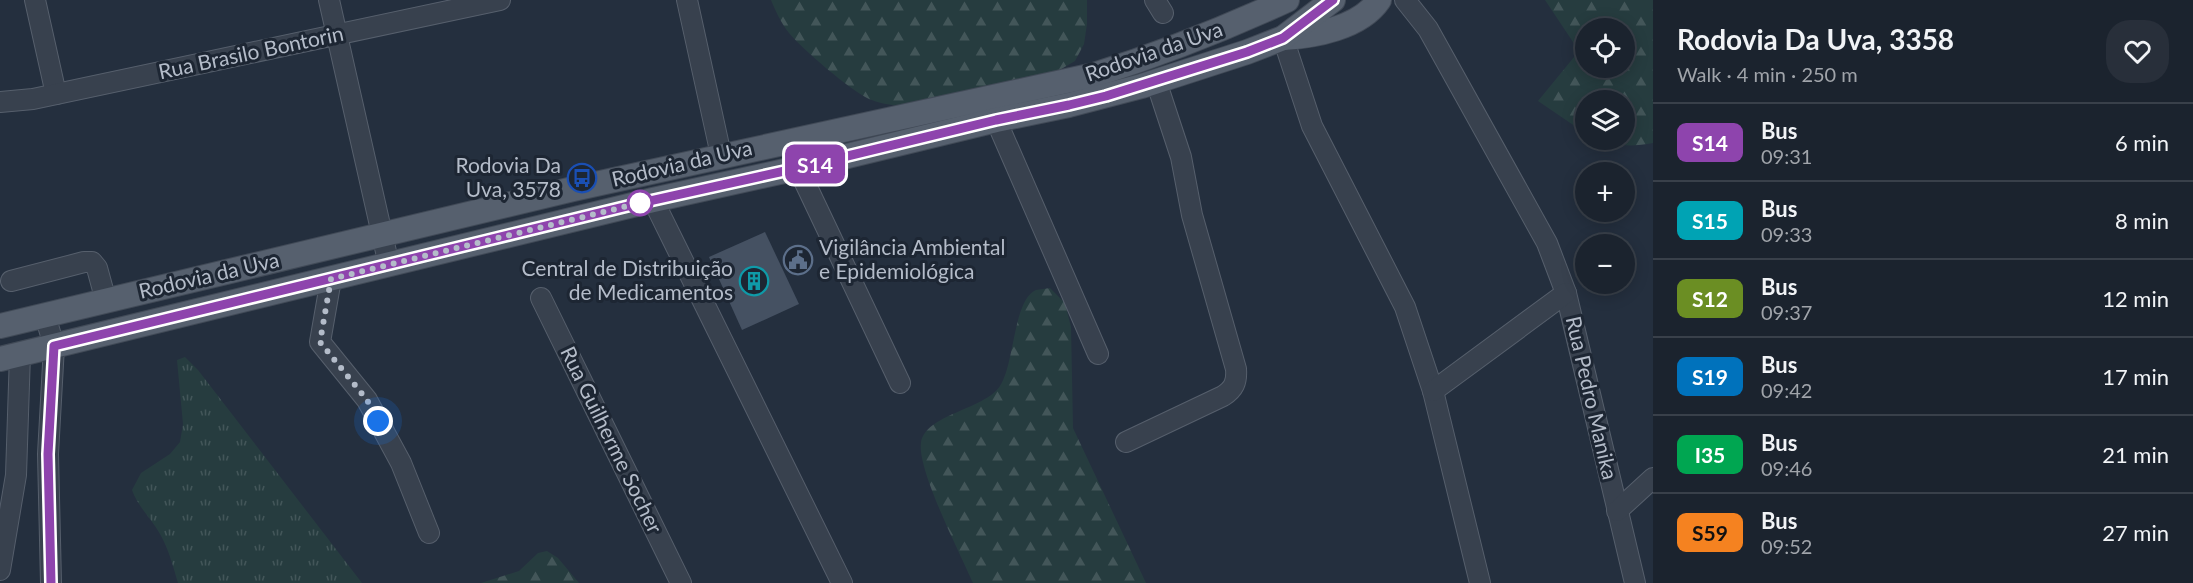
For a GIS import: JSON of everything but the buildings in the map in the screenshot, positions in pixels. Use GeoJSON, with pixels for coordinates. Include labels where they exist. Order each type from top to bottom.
{"type":"FeatureCollection","features":[{"type":"Feature","properties":{"kind":"main road","name":"Rodovia da Uva"},"geometry":{"type":"LineString","coordinates":[[0,326],[721,155],[1094,75],[1150,58],[1287,0]]}},
{"type":"Feature","properties":{"kind":"main road","name":"Rodovia da Uva"},"geometry":{"type":"LineString","coordinates":[[10,357],[653,200],[1069,105],[1156,81],[1283,38],[1333,0]]}},
{"type":"Feature","properties":{"kind":"main road"},"geometry":{"type":"LineString","coordinates":[[1283,38],[1306,37],[1328,32],[1351,22],[1377,3]]}},
{"type":"Feature","properties":{"kind":"street"},"geometry":{"type":"LineString","coordinates":[[35,0],[56,94]]}},
{"type":"Feature","properties":{"kind":"street"},"geometry":{"type":"LineString","coordinates":[[330,0],[389,265]]}},
{"type":"Feature","properties":{"kind":"street","name":"Rua Brasilo Bontorin"},"geometry":{"type":"LineString","coordinates":[[0,102],[56,94],[336,35],[478,2],[500,0]]}},
{"type":"Feature","properties":{"kind":"street"},"geometry":{"type":"LineString","coordinates":[[687,0],[721,155]]}},
{"type":"Feature","properties":{"kind":"street","name":"Rua Pedro Manika"},"geometry":{"type":"LineString","coordinates":[[1405,0],[1428,29],[1547,243],[1566,293],[1635,583]]}},
{"type":"Feature","properties":{"kind":"street","name":"Rua Pedro Manika"},"geometry":{"type":"LineString","coordinates":[[1377,3],[1404,11],[1428,29]]}},
{"type":"Feature","properties":{"kind":"street"},"geometry":{"type":"LineString","coordinates":[[1283,38],[1312,126],[1405,308],[1434,391],[1480,583]]}},
{"type":"Feature","properties":{"kind":"street"},"geometry":{"type":"LineString","coordinates":[[1126,442],[1223,396],[1232,390],[1237,380],[1236,369],[1188,202],[1181,157],[1156,81]]}},
{"type":"Feature","properties":{"kind":"street"},"geometry":{"type":"LineString","coordinates":[[996,120],[1098,354]]}},
{"type":"Feature","properties":{"kind":"street"},"geometry":{"type":"LineString","coordinates":[[798,168],[900,383]]}},
{"type":"Feature","properties":{"kind":"street"},"geometry":{"type":"LineString","coordinates":[[653,200],[842,583]]}},
{"type":"Feature","properties":{"kind":"street"},"geometry":{"type":"LineString","coordinates":[[11,281],[84,262],[92,262],[97,268],[106,301]]}},
{"type":"Feature","properties":{"kind":"street"},"geometry":{"type":"LineString","coordinates":[[331,279],[320,342],[367,400],[401,463],[429,533]]}},
{"type":"Feature","properties":{"kind":"street"},"geometry":{"type":"LineString","coordinates":[[1434,391],[1566,293]]}},
{"type":"Feature","properties":{"kind":"street","name":"Rua Guilherme Socher"},"geometry":{"type":"LineString","coordinates":[[541,298],[681,583]]}},
{"type":"Feature","properties":{"kind":"street"},"geometry":{"type":"LineString","coordinates":[[45,315],[54,346],[48,454],[51,583]]}},
{"type":"Feature","properties":{"kind":"street"},"geometry":{"type":"LineString","coordinates":[[0,570],[16,475],[10,357]]}},
{"type":"Feature","properties":{"kind":"street"},"geometry":{"type":"LineString","coordinates":[[1617,511],[1653,478]]}},
{"type":"Feature","properties":{"kind":"green space"},"geometry":{"type":"Polygon","coordinates":[[[771,0],[1087,0],[1087,24],[1084,44],[1075,61],[1051,75],[901,106],[869,99],[827,69],[789,33],[771,0]]]}},
{"type":"Feature","properties":{"kind":"green space"},"geometry":{"type":"Polygon","coordinates":[[[1545,0],[1653,0],[1653,143],[1635,145],[1635,90],[1575,90],[1575,126],[1538,101],[1575,56],[1575,78],[1635,78],[1635,18],[1575,18],[1575,45],[1545,0]]]}},
{"type":"Feature","properties":{"kind":"green space"},"geometry":{"type":"Polygon","coordinates":[[[1050,288],[1065,303],[1071,327],[1073,428],[1146,583],[973,583],[941,513],[926,472],[921,443],[925,433],[933,425],[981,401],[1000,386],[1009,363],[1018,319],[1028,296],[1036,290],[1050,288]]]}},
{"type":"Feature","properties":{"kind":"green space"},"geometry":{"type":"Polygon","coordinates":[[[185,357],[198,370],[362,583],[178,583],[163,540],[132,490],[141,473],[170,454],[180,442],[183,424],[177,360],[185,357]]]}},
{"type":"Feature","properties":{"kind":"green space"},"geometry":{"type":"Polygon","coordinates":[[[547,551],[558,558],[579,583],[481,583],[519,571],[538,553],[547,551]]]}},
{"type":"Feature","properties":{"kind":"bus line","name":"S14"},"geometry":{"type":"LineString","coordinates":[[51,583],[48,454],[54,346],[636,204],[1106,96],[1247,52],[1283,38],[1333,0]]}},
{"type":"Feature","properties":{"kind":"place","name":"Rodovia Da Uva, 3578"},"geometry":{"type":"Point","coordinates":[582,178]}},
{"type":"Feature","properties":{"kind":"place","name":"Vigilância Ambiental e Epidemiológica"},"geometry":{"type":"Point","coordinates":[798,260]}},
{"type":"Feature","properties":{"kind":"place","name":"Central de Distribuição de Medicamentos"},"geometry":{"type":"Point","coordinates":[754,281]}},
{"type":"Feature","properties":{"kind":"route"},"geometry":{"type":"LineString","coordinates":[[378,421],[367,400],[322,348],[320,342],[331,279],[640,203]]}}]}
